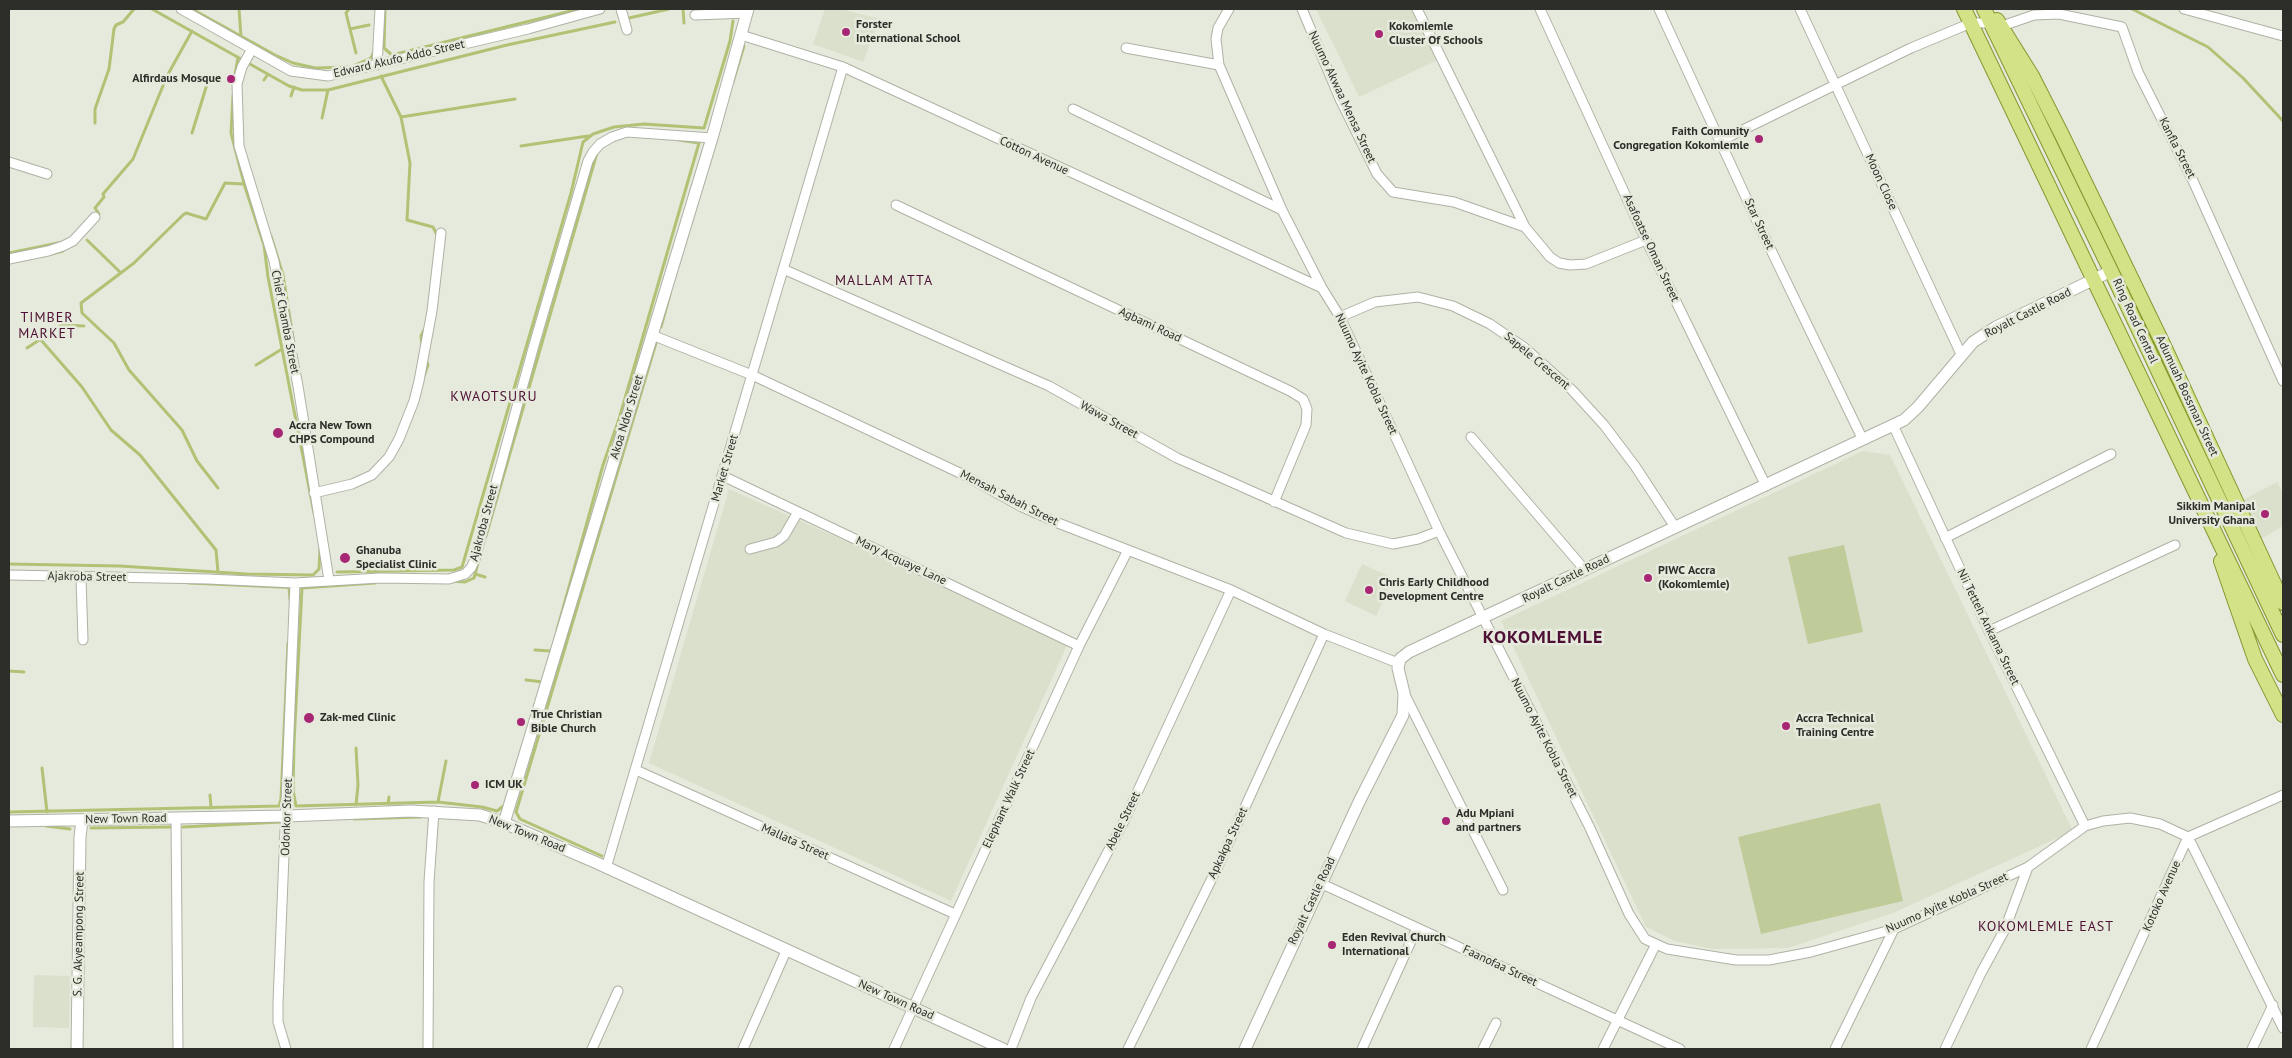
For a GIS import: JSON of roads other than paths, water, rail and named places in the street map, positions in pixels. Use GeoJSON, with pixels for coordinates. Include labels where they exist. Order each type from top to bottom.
{"type":"FeatureCollection","features":[{"type":"Feature","properties":{"kind":"main road","name":"Ring Road Central"},"geometry":{"type":"LineString","coordinates":[[1964,9],[2283,675]]}},
{"type":"Feature","properties":{"kind":"main road","name":"Adumuah Bossman Street"},"geometry":{"type":"LineString","coordinates":[[1985,9],[2032,76],[2168,353],[2283,602]]}},
{"type":"Feature","properties":{"kind":"main road","name":"Ring Road Central"},"geometry":{"type":"LineString","coordinates":[[1997,25],[2283,635]]}},
{"type":"Feature","properties":{"kind":"main road","name":"Ring Road Central"},"geometry":{"type":"LineString","coordinates":[[2208,517],[2255,658],[2283,716]]}},
{"type":"Feature","properties":{"kind":"street","name":"Edward Akufo Addo Street"},"geometry":{"type":"LineString","coordinates":[[181,9],[250,53],[291,71],[328,76],[528,29],[600,9]]}},
{"type":"Feature","properties":{"kind":"street"},"geometry":{"type":"LineString","coordinates":[[378,65],[380,9]]}},
{"type":"Feature","properties":{"kind":"street"},"geometry":{"type":"LineString","coordinates":[[621,9],[627,30]]}},
{"type":"Feature","properties":{"kind":"street","name":"Nuumo Ayite Kobla Street"},"geometry":{"type":"LineString","coordinates":[[1229,9],[1218,28],[1216,39],[1219,65],[1282,210],[1322,288],[1340,318],[1482,619],[1589,826],[1629,914],[1645,939],[1667,948],[1736,960],[1769,960],[1811,952],[1894,929],[2028,868],[2086,826],[2103,821],[2130,818],[2160,824],[2188,837]]}},
{"type":"Feature","properties":{"kind":"street","name":"Nuumo Akwaa Mensa Street"},"geometry":{"type":"LineString","coordinates":[[1302,9],[1340,99],[1377,174],[1393,192],[1454,202],[1525,227]]}},
{"type":"Feature","properties":{"kind":"street"},"geometry":{"type":"LineString","coordinates":[[1416,9],[1525,227],[1550,257],[1559,263],[1570,265],[1586,264],[1646,240]]}},
{"type":"Feature","properties":{"kind":"street","name":"Asafoatse Oman Street"},"geometry":{"type":"LineString","coordinates":[[1540,9],[1646,240],[1766,486]]}},
{"type":"Feature","properties":{"kind":"street","name":"Star Street"},"geometry":{"type":"LineString","coordinates":[[1660,9],[1720,141],[1862,438]]}},
{"type":"Feature","properties":{"kind":"street","name":"Moon Close"},"geometry":{"type":"LineString","coordinates":[[1800,9],[1962,354]]}},
{"type":"Feature","properties":{"kind":"street"},"geometry":{"type":"LineString","coordinates":[[2184,9],[2283,36]]}},
{"type":"Feature","properties":{"kind":"street"},"geometry":{"type":"LineString","coordinates":[[695,15],[747,11]]}},
{"type":"Feature","properties":{"kind":"street","name":"Akoa Ndor Street"},"geometry":{"type":"LineString","coordinates":[[504,824],[712,138],[747,11]]}},
{"type":"Feature","properties":{"kind":"street","name":"Kanfla Street"},"geometry":{"type":"LineString","coordinates":[[1997,25],[2034,15],[2059,14],[2122,27],[2138,72],[2194,183],[2283,381]]}},
{"type":"Feature","properties":{"kind":"street"},"geometry":{"type":"LineString","coordinates":[[1720,141],[1911,48],[1971,23],[1997,25]]}},
{"type":"Feature","properties":{"kind":"street","name":"Cotton Avenue"},"geometry":{"type":"LineString","coordinates":[[741,35],[843,67],[1322,288]]}},
{"type":"Feature","properties":{"kind":"street"},"geometry":{"type":"LineString","coordinates":[[1126,48],[1219,65]]}},
{"type":"Feature","properties":{"kind":"street","name":"Chief Chamba Street"},"geometry":{"type":"LineString","coordinates":[[250,53],[242,67],[237,84],[238,146],[274,262],[298,386],[329,580]]}},
{"type":"Feature","properties":{"kind":"street","name":"Market Street"},"geometry":{"type":"LineString","coordinates":[[606,868],[843,67]]}},
{"type":"Feature","properties":{"kind":"street"},"geometry":{"type":"LineString","coordinates":[[1073,109],[1282,210]]}},
{"type":"Feature","properties":{"kind":"street","name":"Ajakroba Street"},"geometry":{"type":"LineString","coordinates":[[9,575],[81,578],[208,579],[295,583],[329,580],[449,579],[465,574],[471,568],[590,156],[600,144],[612,137],[627,132],[712,138]]}},
{"type":"Feature","properties":{"kind":"street"},"geometry":{"type":"LineString","coordinates":[[9,162],[47,174]]}},
{"type":"Feature","properties":{"kind":"street","name":"Agbami Road"},"geometry":{"type":"LineString","coordinates":[[896,205],[1290,391],[1303,399],[1307,409],[1306,425],[1274,502]]}},
{"type":"Feature","properties":{"kind":"street"},"geometry":{"type":"LineString","coordinates":[[9,260],[48,252],[63,246],[72,241],[95,217]]}},
{"type":"Feature","properties":{"kind":"street"},"geometry":{"type":"LineString","coordinates":[[314,493],[352,484],[372,475],[389,457],[399,439],[414,401],[419,381],[432,311],[441,233]]}},
{"type":"Feature","properties":{"kind":"street","name":"Wawa Street"},"geometry":{"type":"LineString","coordinates":[[783,269],[1049,386],[1177,458],[1346,533],[1377,542],[1394,544],[1418,539],[1439,531]]}},
{"type":"Feature","properties":{"kind":"street","name":"Royalt Castle Road"},"geometry":{"type":"LineString","coordinates":[[1244,1049],[1320,883],[1403,715],[1404,693],[1398,662],[1409,652],[1766,486],[1862,438],[1904,420],[1918,408],[1973,342],[1996,327],[2111,270]]}},
{"type":"Feature","properties":{"kind":"street","name":"Sapele Crescent"},"geometry":{"type":"LineString","coordinates":[[1340,318],[1375,302],[1418,298],[1453,306],[1490,324],[1524,348],[1572,390],[1604,425],[1635,466],[1675,527]]}},
{"type":"Feature","properties":{"kind":"street","name":"Mensah Sabah Street"},"geometry":{"type":"LineString","coordinates":[[652,335],[752,375],[964,475],[1022,507],[1231,590],[1324,634],[1398,662]]}},
{"type":"Feature","properties":{"kind":"street","name":"Nii Tetteh Ankama Street"},"geometry":{"type":"LineString","coordinates":[[1893,425],[1989,630],[2086,826]]}},
{"type":"Feature","properties":{"kind":"street"},"geometry":{"type":"LineString","coordinates":[[1471,437],[1585,570]]}},
{"type":"Feature","properties":{"kind":"street"},"geometry":{"type":"LineString","coordinates":[[1945,538],[2111,454]]}},
{"type":"Feature","properties":{"kind":"street","name":"Mary Acquaye Lane"},"geometry":{"type":"LineString","coordinates":[[723,476],[1079,646]]}},
{"type":"Feature","properties":{"kind":"street"},"geometry":{"type":"LineString","coordinates":[[750,549],[776,542],[784,536],[798,512]]}},
{"type":"Feature","properties":{"kind":"street"},"geometry":{"type":"LineString","coordinates":[[1989,630],[2175,545]]}},
{"type":"Feature","properties":{"kind":"street","name":"Elephant Walk Street"},"geometry":{"type":"LineString","coordinates":[[894,1049],[1079,646],[1128,550]]}},
{"type":"Feature","properties":{"kind":"street"},"geometry":{"type":"LineString","coordinates":[[81,578],[83,640]]}},
{"type":"Feature","properties":{"kind":"street","name":"Odonkor Street"},"geometry":{"type":"LineString","coordinates":[[286,1049],[278,1022],[278,1004],[295,583]]}},
{"type":"Feature","properties":{"kind":"street","name":"Abele Street"},"geometry":{"type":"LineString","coordinates":[[1011,1049],[1031,998],[1123,823],[1231,590]]}},
{"type":"Feature","properties":{"kind":"street","name":"Apkakpa Street"},"geometry":{"type":"LineString","coordinates":[[1128,1049],[1219,864],[1324,634]]}},
{"type":"Feature","properties":{"kind":"street"},"geometry":{"type":"LineString","coordinates":[[1404,693],[1503,890]]}},
{"type":"Feature","properties":{"kind":"street","name":"Mallata Street"},"geometry":{"type":"LineString","coordinates":[[636,770],[955,914]]}},
{"type":"Feature","properties":{"kind":"street"},"geometry":{"type":"LineString","coordinates":[[2283,795],[2188,837],[2283,1028]]}},
{"type":"Feature","properties":{"kind":"street"},"geometry":{"type":"LineString","coordinates":[[428,1049],[429,882],[434,811]]}},
{"type":"Feature","properties":{"kind":"street","name":"New Town Road"},"geometry":{"type":"LineString","coordinates":[[9,821],[287,816],[434,811],[480,815],[743,929],[786,951],[1003,1049]]}},
{"type":"Feature","properties":{"kind":"street"},"geometry":{"type":"LineString","coordinates":[[176,818],[178,1049]]}},
{"type":"Feature","properties":{"kind":"street","name":"S. G. Akyeampong Street"},"geometry":{"type":"LineString","coordinates":[[77,1049],[80,837],[82,820]]}},
{"type":"Feature","properties":{"kind":"street","name":"Kotoko Avenue"},"geometry":{"type":"LineString","coordinates":[[2091,1049],[2188,837]]}},
{"type":"Feature","properties":{"kind":"street"},"geometry":{"type":"LineString","coordinates":[[1945,1049],[1981,973],[2005,930],[2028,868]]}},
{"type":"Feature","properties":{"kind":"street","name":"Faanofaa Street"},"geometry":{"type":"LineString","coordinates":[[1320,883],[1680,1049]]}},
{"type":"Feature","properties":{"kind":"street"},"geometry":{"type":"LineString","coordinates":[[1362,1049],[1417,928]]}},
{"type":"Feature","properties":{"kind":"street"},"geometry":{"type":"LineString","coordinates":[[1835,1049],[1894,929]]}},
{"type":"Feature","properties":{"kind":"street"},"geometry":{"type":"LineString","coordinates":[[1603,1049],[1656,944]]}},
{"type":"Feature","properties":{"kind":"street"},"geometry":{"type":"LineString","coordinates":[[743,1049],[786,951]]}},
{"type":"Feature","properties":{"kind":"street"},"geometry":{"type":"LineString","coordinates":[[592,1049],[618,991]]}},
{"type":"Feature","properties":{"kind":"street"},"geometry":{"type":"LineString","coordinates":[[2252,1049],[2273,1005]]}},
{"type":"Feature","properties":{"kind":"street"},"geometry":{"type":"LineString","coordinates":[[1483,1049],[1496,1023]]}},
{"type":"Feature","properties":{"kind":"waterway"},"geometry":{"type":"LineString","coordinates":[[95,123],[95,109],[109,69],[114,29],[134,9]]}},
{"type":"Feature","properties":{"kind":"waterway"},"geometry":{"type":"LineString","coordinates":[[152,9],[289,86],[302,90],[328,90],[507,45],[615,22]]}},
{"type":"Feature","properties":{"kind":"waterway"},"geometry":{"type":"LineString","coordinates":[[192,9],[293,63],[315,68],[347,67]]}},
{"type":"Feature","properties":{"kind":"waterway"},"geometry":{"type":"LineString","coordinates":[[239,9],[241,37]]}},
{"type":"Feature","properties":{"kind":"waterway"},"geometry":{"type":"LineString","coordinates":[[349,9],[346,13],[356,53]]}},
{"type":"Feature","properties":{"kind":"waterway"},"geometry":{"type":"LineString","coordinates":[[385,9],[384,48],[392,55],[579,9]]}},
{"type":"Feature","properties":{"kind":"waterway"},"geometry":{"type":"LineString","coordinates":[[629,18],[669,9]]}},
{"type":"Feature","properties":{"kind":"waterway"},"geometry":{"type":"LineString","coordinates":[[683,9],[684,23]]}},
{"type":"Feature","properties":{"kind":"waterway"},"geometry":{"type":"LineString","coordinates":[[2132,9],[2208,47],[2243,78],[2283,121]]}},
{"type":"Feature","properties":{"kind":"waterway"},"geometry":{"type":"LineString","coordinates":[[337,572],[454,570],[462,567],[571,193],[583,142],[593,134],[614,127],[644,124],[704,128],[730,41],[733,21]]}},
{"type":"Feature","properties":{"kind":"waterway"},"geometry":{"type":"LineString","coordinates":[[350,29],[369,25]]}},
{"type":"Feature","properties":{"kind":"waterway"},"geometry":{"type":"LineString","coordinates":[[96,218],[99,214],[95,208],[104,197],[103,194],[133,159],[167,76],[192,31]]}},
{"type":"Feature","properties":{"kind":"waterway"},"geometry":{"type":"LineString","coordinates":[[733,82],[744,46]]}},
{"type":"Feature","properties":{"kind":"waterway"},"geometry":{"type":"LineString","coordinates":[[355,65],[371,58],[374,52]]}},
{"type":"Feature","properties":{"kind":"waterway"},"geometry":{"type":"LineString","coordinates":[[234,81],[238,57]]}},
{"type":"Feature","properties":{"kind":"waterway"},"geometry":{"type":"LineString","coordinates":[[264,80],[268,74]]}},
{"type":"Feature","properties":{"kind":"waterway"},"geometry":{"type":"LineString","coordinates":[[381,76],[401,117],[410,163],[407,220],[433,227],[437,235]]}},
{"type":"Feature","properties":{"kind":"waterway"},"geometry":{"type":"LineString","coordinates":[[192,133],[208,81]]}},
{"type":"Feature","properties":{"kind":"waterway"},"geometry":{"type":"LineString","coordinates":[[291,96],[294,87]]}},
{"type":"Feature","properties":{"kind":"waterway"},"geometry":{"type":"LineString","coordinates":[[322,118],[328,90]]}},
{"type":"Feature","properties":{"kind":"waterway"},"geometry":{"type":"LineString","coordinates":[[233,95],[231,133],[245,187],[264,245],[268,277],[314,513]]}},
{"type":"Feature","properties":{"kind":"waterway"},"geometry":{"type":"LineString","coordinates":[[401,117],[515,99]]}},
{"type":"Feature","properties":{"kind":"waterway"},"geometry":{"type":"LineString","coordinates":[[521,146],[588,136]]}},
{"type":"Feature","properties":{"kind":"waterway"},"geometry":{"type":"LineString","coordinates":[[557,630],[603,465],[619,419],[699,143],[679,140]]}},
{"type":"Feature","properties":{"kind":"waterway"},"geometry":{"type":"LineString","coordinates":[[486,536],[597,153]]}},
{"type":"Feature","properties":{"kind":"waterway"},"geometry":{"type":"LineString","coordinates":[[218,488],[197,461],[182,430],[129,370],[114,343],[82,313],[81,303],[134,263],[183,215],[186,213],[206,219],[225,183],[244,184]]}},
{"type":"Feature","properties":{"kind":"waterway"},"geometry":{"type":"LineString","coordinates":[[271,236],[283,275],[295,350]]}},
{"type":"Feature","properties":{"kind":"waterway"},"geometry":{"type":"LineString","coordinates":[[87,240],[121,273]]}},
{"type":"Feature","properties":{"kind":"waterway"},"geometry":{"type":"LineString","coordinates":[[9,253],[63,242]]}},
{"type":"Feature","properties":{"kind":"waterway"},"geometry":{"type":"LineString","coordinates":[[51,254],[63,251]]}},
{"type":"Feature","properties":{"kind":"waterway"},"geometry":{"type":"LineString","coordinates":[[661,327],[670,294]]}},
{"type":"Feature","properties":{"kind":"waterway"},"geometry":{"type":"LineString","coordinates":[[27,348],[62,325],[84,326]]}},
{"type":"Feature","properties":{"kind":"waterway"},"geometry":{"type":"LineString","coordinates":[[422,346],[421,336],[424,330]]}},
{"type":"Feature","properties":{"kind":"waterway"},"geometry":{"type":"LineString","coordinates":[[41,340],[82,387],[111,430],[140,455],[216,550],[218,572]]}},
{"type":"Feature","properties":{"kind":"waterway"},"geometry":{"type":"LineString","coordinates":[[602,856],[520,819],[516,812],[656,343]]}},
{"type":"Feature","properties":{"kind":"waterway"},"geometry":{"type":"LineString","coordinates":[[256,365],[282,349]]}},
{"type":"Feature","properties":{"kind":"waterway"},"geometry":{"type":"LineString","coordinates":[[423,379],[428,365],[426,359]]}},
{"type":"Feature","properties":{"kind":"waterway"},"geometry":{"type":"LineString","coordinates":[[9,564],[120,566],[247,574],[313,575],[319,569],[320,549]]}},
{"type":"Feature","properties":{"kind":"waterway"},"geometry":{"type":"LineString","coordinates":[[451,581],[465,582],[474,578],[479,559]]}},
{"type":"Feature","properties":{"kind":"waterway"},"geometry":{"type":"LineString","coordinates":[[475,574],[485,577]]}},
{"type":"Feature","properties":{"kind":"waterway"},"geometry":{"type":"LineString","coordinates":[[189,583],[302,588],[375,583]]}},
{"type":"Feature","properties":{"kind":"waterway"},"geometry":{"type":"LineString","coordinates":[[289,588],[290,600]]}},
{"type":"Feature","properties":{"kind":"waterway"},"geometry":{"type":"LineString","coordinates":[[302,588],[294,743],[293,790],[296,806],[438,802],[482,807],[497,811],[506,804]]}},
{"type":"Feature","properties":{"kind":"waterway"},"geometry":{"type":"LineString","coordinates":[[9,812],[279,806],[281,799],[288,643]]}},
{"type":"Feature","properties":{"kind":"waterway"},"geometry":{"type":"LineString","coordinates":[[535,650],[551,651]]}},
{"type":"Feature","properties":{"kind":"waterway"},"geometry":{"type":"LineString","coordinates":[[9,671],[24,672]]}},
{"type":"Feature","properties":{"kind":"waterway"},"geometry":{"type":"LineString","coordinates":[[526,680],[543,682]]}},
{"type":"Feature","properties":{"kind":"waterway"},"geometry":{"type":"LineString","coordinates":[[356,748],[358,785],[356,805]]}},
{"type":"Feature","properties":{"kind":"waterway"},"geometry":{"type":"LineString","coordinates":[[438,802],[446,761]]}},
{"type":"Feature","properties":{"kind":"waterway"},"geometry":{"type":"LineString","coordinates":[[42,768],[47,812]]}},
{"type":"Feature","properties":{"kind":"waterway"},"geometry":{"type":"LineString","coordinates":[[210,795],[211,808]]}},
{"type":"Feature","properties":{"kind":"waterway"},"geometry":{"type":"LineString","coordinates":[[388,804],[389,797]]}},
{"type":"Feature","properties":{"kind":"waterway"},"geometry":{"type":"LineString","coordinates":[[354,819],[421,817]]}},
{"type":"Feature","properties":{"kind":"waterway"},"geometry":{"type":"LineString","coordinates":[[183,827],[281,822]]}},
{"type":"Feature","properties":{"kind":"waterway"},"geometry":{"type":"LineString","coordinates":[[46,826],[70,829]]}},
{"type":"Feature","properties":{"kind":"waterway"},"geometry":{"type":"LineString","coordinates":[[91,828],[171,827]]}},
{"type":"Feature","properties":{"kind":"place","name":"Forster International School"},"geometry":{"type":"Point","coordinates":[846,32]}},
{"type":"Feature","properties":{"kind":"place","name":"Kokomlemle Cluster Of Schools"},"geometry":{"type":"Point","coordinates":[1379,34]}},
{"type":"Feature","properties":{"kind":"place","name":"Alfirdaus Mosque"},"geometry":{"type":"Point","coordinates":[231,79]}},
{"type":"Feature","properties":{"kind":"place","name":"Faith Comunity Congregation Kokomlemle"},"geometry":{"type":"Point","coordinates":[1759,139]}},
{"type":"Feature","properties":{"kind":"place","name":"Accra New Town CHPS Compound"},"geometry":{"type":"Point","coordinates":[278,433]}},
{"type":"Feature","properties":{"kind":"place","name":"Sikkim Manipal University Ghana"},"geometry":{"type":"Point","coordinates":[2265,514]}},
{"type":"Feature","properties":{"kind":"place","name":"Ghanuba Specialist Clinic"},"geometry":{"type":"Point","coordinates":[345,558]}},
{"type":"Feature","properties":{"kind":"place","name":"PIWC Accra (Kokomlemle)"},"geometry":{"type":"Point","coordinates":[1648,578]}},
{"type":"Feature","properties":{"kind":"place","name":"Chris Early Childhood Development Centre"},"geometry":{"type":"Point","coordinates":[1369,590]}},
{"type":"Feature","properties":{"kind":"place","name":"Zak-med Clinic"},"geometry":{"type":"Point","coordinates":[309,718]}},
{"type":"Feature","properties":{"kind":"place","name":"True Christian Bible Church"},"geometry":{"type":"Point","coordinates":[521,722]}},
{"type":"Feature","properties":{"kind":"place","name":"Accra Technical Training Centre"},"geometry":{"type":"Point","coordinates":[1786,726]}},
{"type":"Feature","properties":{"kind":"place","name":"ICM UK"},"geometry":{"type":"Point","coordinates":[475,785]}},
{"type":"Feature","properties":{"kind":"place","name":"Adu Mpiani and partners"},"geometry":{"type":"Point","coordinates":[1446,821]}},
{"type":"Feature","properties":{"kind":"place","name":"Eden Revival Church International"},"geometry":{"type":"Point","coordinates":[1332,945]}},
{"type":"Feature","properties":{"kind":"district","name":"MALLAM ATTA"},"geometry":{"type":"Point","coordinates":[884,281]}},
{"type":"Feature","properties":{"kind":"district","name":"TIMBER MARKET"},"geometry":{"type":"Point","coordinates":[47,326]}},
{"type":"Feature","properties":{"kind":"district","name":"KWAOTSURU"},"geometry":{"type":"Point","coordinates":[494,397]}},
{"type":"Feature","properties":{"kind":"district","name":"KOKOMLEMLE"},"geometry":{"type":"Point","coordinates":[1543,638]}},
{"type":"Feature","properties":{"kind":"district","name":"KOKOMLEMLE EAST"},"geometry":{"type":"Point","coordinates":[2046,927]}}]}
